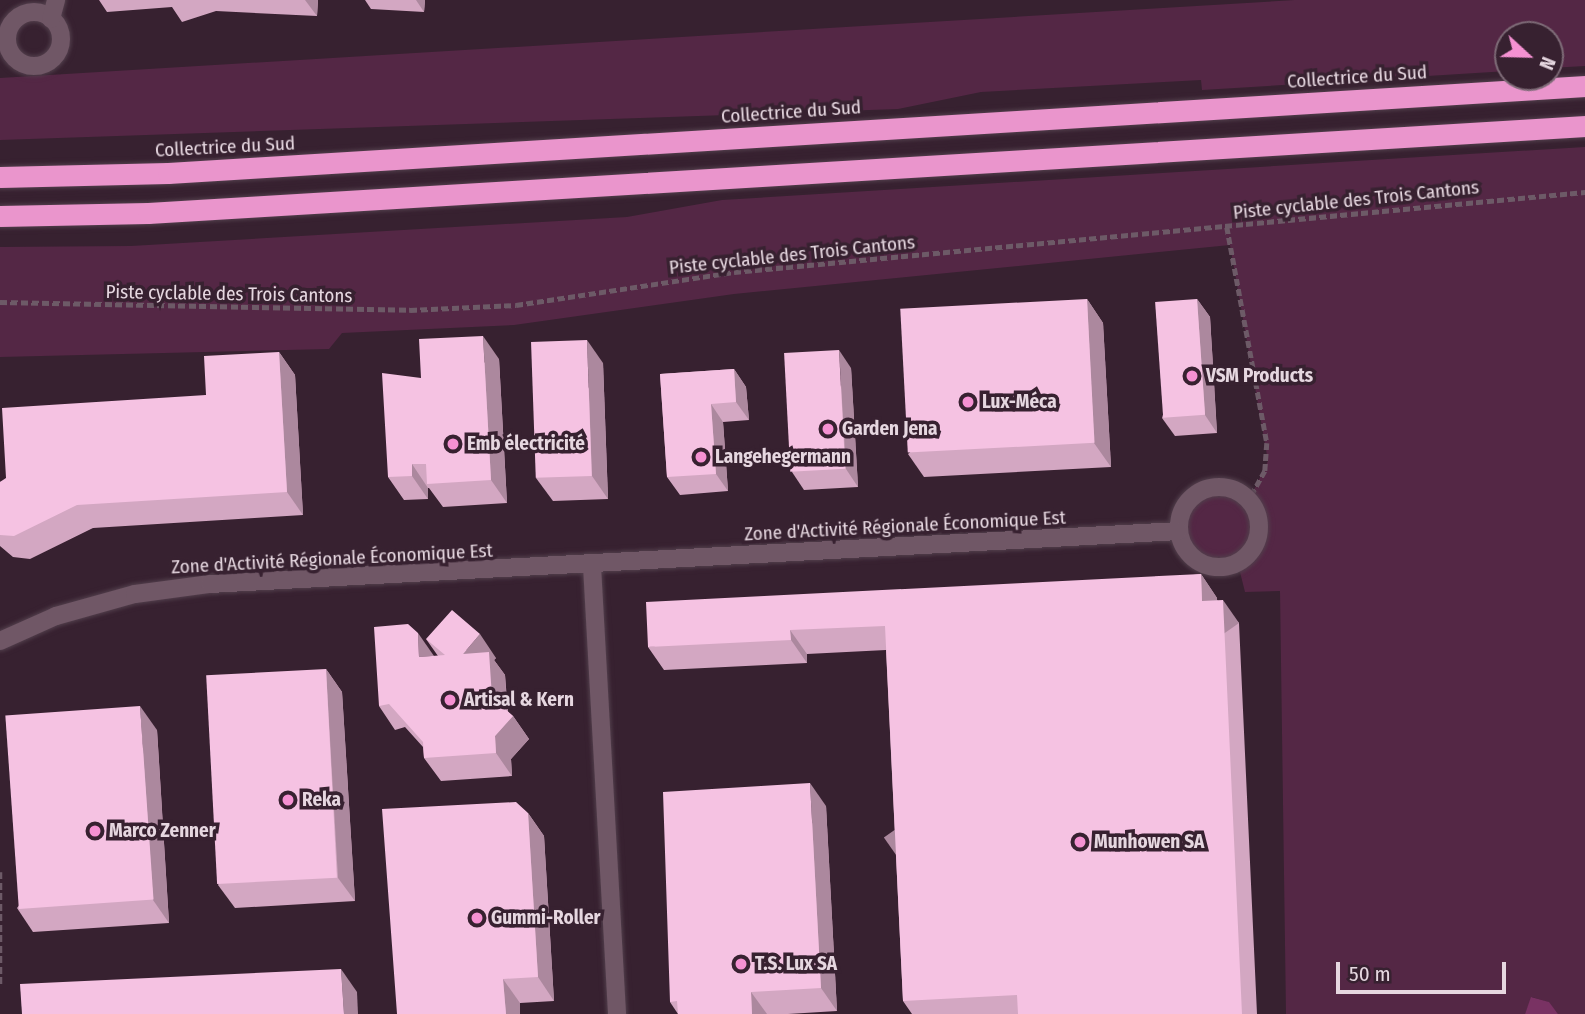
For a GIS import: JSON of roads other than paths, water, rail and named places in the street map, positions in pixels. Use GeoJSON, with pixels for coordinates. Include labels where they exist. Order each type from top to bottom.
{"type":"FeatureCollection","features":[{"type":"Feature","properties":{"kind":"highway","name":"Collectrice du Sud"},"geometry":{"type":"LineString","coordinates":[[0,177],[182,172],[1585,86]]}},
{"type":"Feature","properties":{"kind":"highway"},"geometry":{"type":"LineString","coordinates":[[0,216],[148,213],[1585,126]]}},
{"type":"Feature","properties":{"kind":"street"},"geometry":{"type":"LineString","coordinates":[[51,19],[56,0]]}},
{"type":"Feature","properties":{"kind":"street"},"geometry":{"type":"LineString","coordinates":[[18,9],[51,19],[60,33],[59,51],[38,66],[21,62],[9,49],[9,31],[18,9]]}},
{"type":"Feature","properties":{"kind":"street"},"geometry":{"type":"LineString","coordinates":[[1227,488],[1249,500],[1259,535],[1238,563],[1201,563],[1180,531],[1184,508],[1202,491],[1227,488]]}},
{"type":"Feature","properties":{"kind":"street","name":"Zone d'Activité Régionale Économique Est"},"geometry":{"type":"LineString","coordinates":[[0,641],[55,616],[135,594],[210,584],[592,566],[1180,531]]}},
{"type":"Feature","properties":{"kind":"street"},"geometry":{"type":"LineString","coordinates":[[592,566],[617,1014]]}},
{"type":"Feature","properties":{"kind":"place","name":"VSM Products"},"geometry":{"type":"Point","coordinates":[1192,376]}},
{"type":"Feature","properties":{"kind":"place","name":"Lux-Méca"},"geometry":{"type":"Point","coordinates":[968,402]}},
{"type":"Feature","properties":{"kind":"place","name":"Garden Jena"},"geometry":{"type":"Point","coordinates":[828,429]}},
{"type":"Feature","properties":{"kind":"place","name":"Emb électricité"},"geometry":{"type":"Point","coordinates":[453,444]}},
{"type":"Feature","properties":{"kind":"place","name":"Langehegermann"},"geometry":{"type":"Point","coordinates":[701,457]}},
{"type":"Feature","properties":{"kind":"place","name":"Artisal & Kern"},"geometry":{"type":"Point","coordinates":[450,700]}},
{"type":"Feature","properties":{"kind":"place","name":"Reka"},"geometry":{"type":"Point","coordinates":[288,800]}},
{"type":"Feature","properties":{"kind":"place","name":"Marco Zenner"},"geometry":{"type":"Point","coordinates":[95,831]}},
{"type":"Feature","properties":{"kind":"place","name":"Munhowen SA"},"geometry":{"type":"Point","coordinates":[1080,842]}},
{"type":"Feature","properties":{"kind":"place","name":"Gummi-Roller"},"geometry":{"type":"Point","coordinates":[477,918]}},
{"type":"Feature","properties":{"kind":"place","name":"T.S. Lux SA"},"geometry":{"type":"Point","coordinates":[741,964]}}]}
